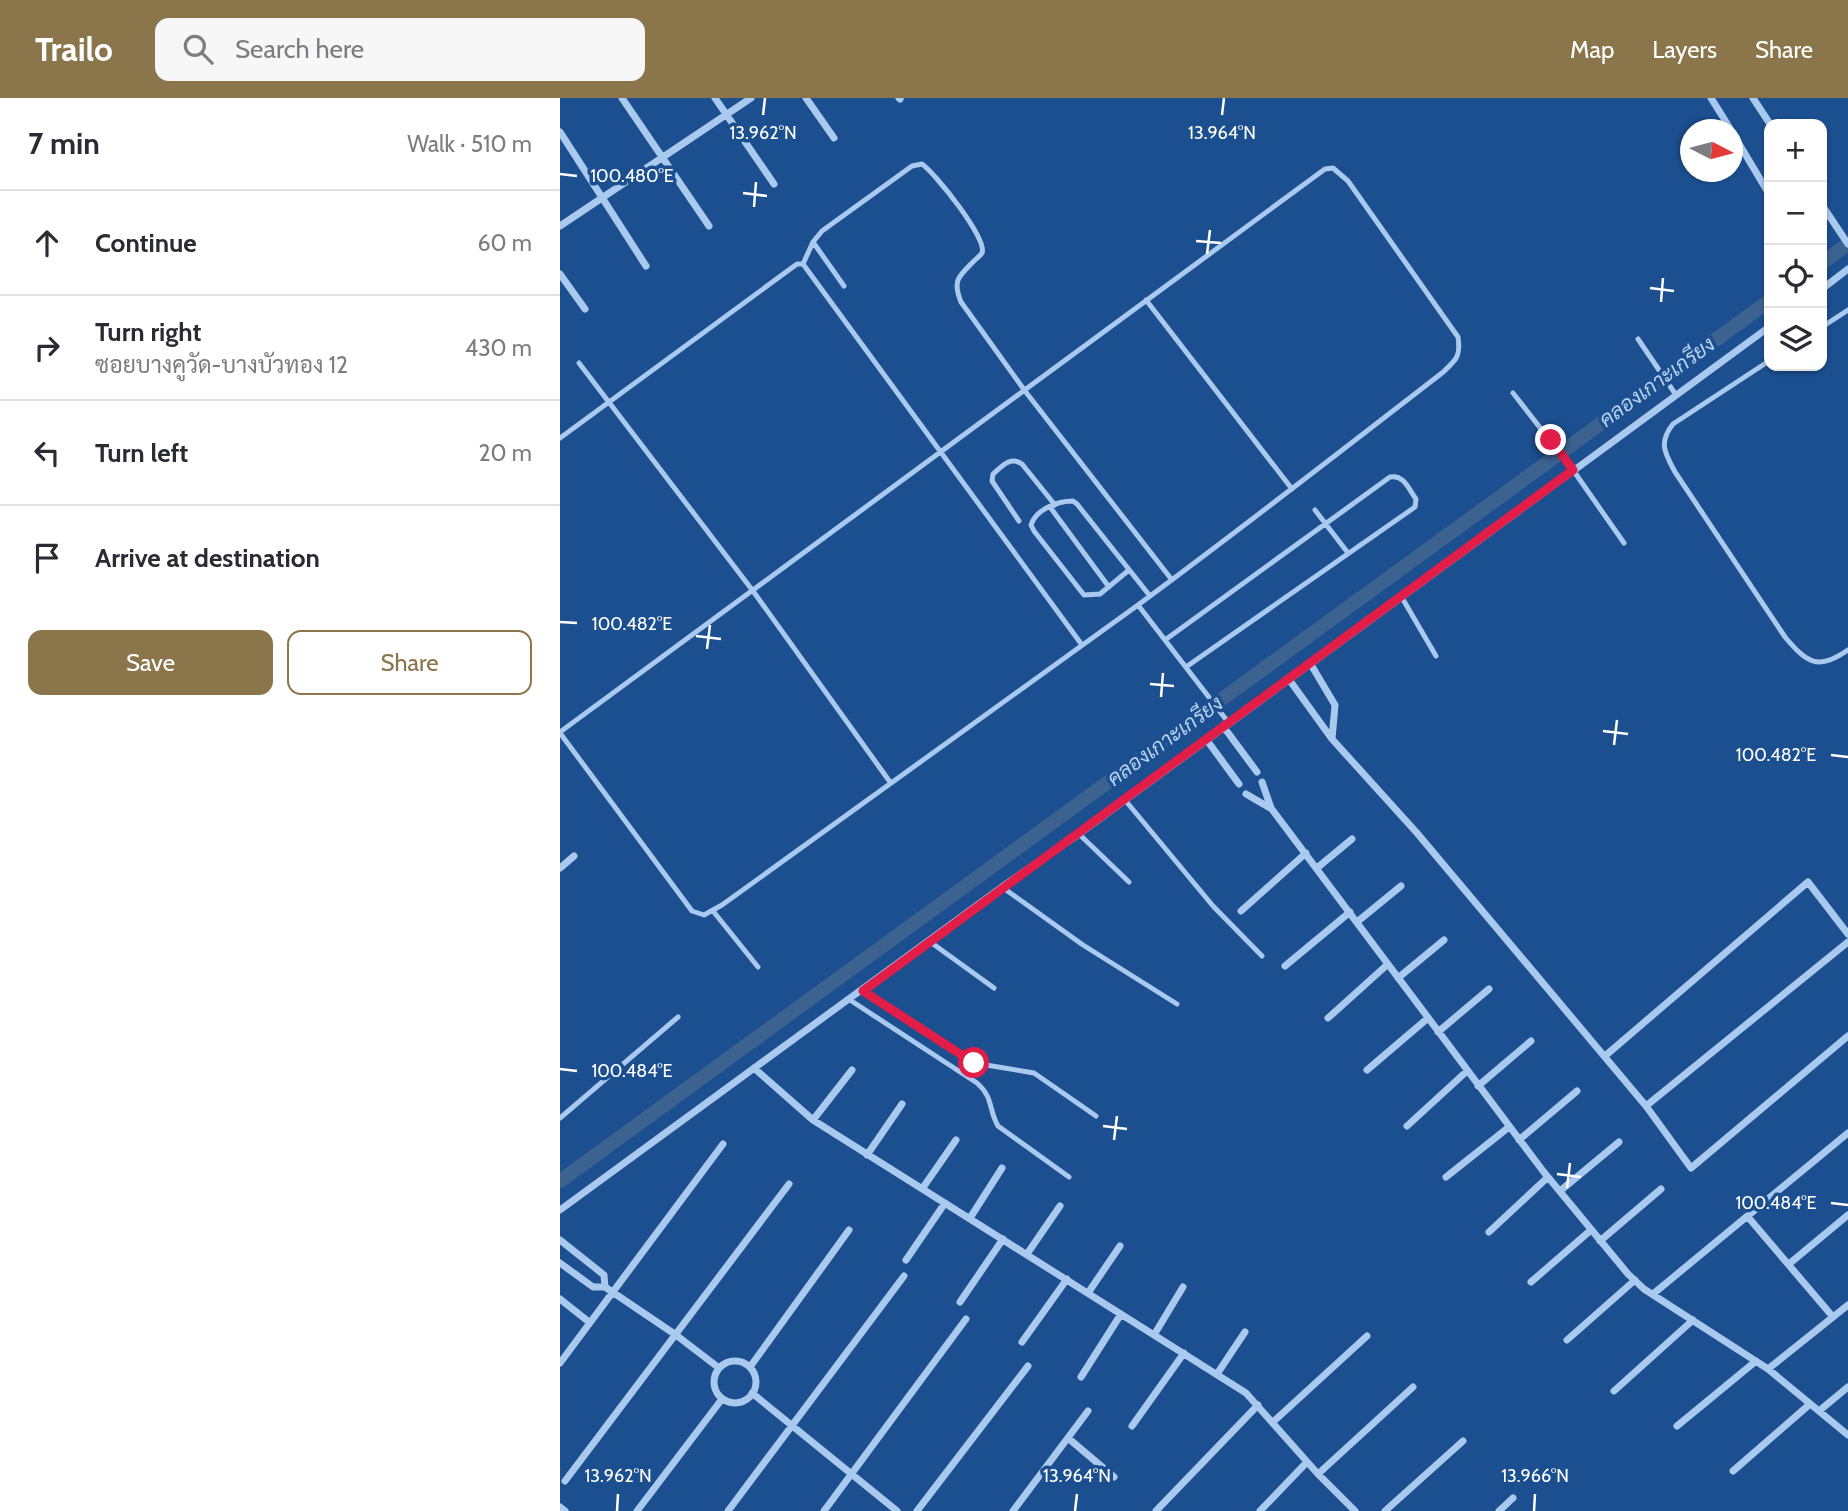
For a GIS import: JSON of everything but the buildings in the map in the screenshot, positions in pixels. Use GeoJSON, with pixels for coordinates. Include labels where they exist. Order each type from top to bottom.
{"type":"FeatureCollection","features":[{"type":"Feature","properties":{"kind":"street"},"geometry":{"type":"LineString","coordinates":[[622,98],[709,226]]}},
{"type":"Feature","properties":{"kind":"street"},"geometry":{"type":"LineString","coordinates":[[715,98],[774,184]]}},
{"type":"Feature","properties":{"kind":"street"},"geometry":{"type":"LineString","coordinates":[[560,226],[751,98]]}},
{"type":"Feature","properties":{"kind":"street"},"geometry":{"type":"LineString","coordinates":[[806,98],[834,138]]}},
{"type":"Feature","properties":{"kind":"street"},"geometry":{"type":"LineString","coordinates":[[1711,98],[1724,119]]}},
{"type":"Feature","properties":{"kind":"street"},"geometry":{"type":"LineString","coordinates":[[1753,98],[1767,119]]}},
{"type":"Feature","properties":{"kind":"street"},"geometry":{"type":"LineString","coordinates":[[560,132],[646,266]]}},
{"type":"Feature","properties":{"kind":"street"},"geometry":{"type":"LineString","coordinates":[[1743,150],[1764,185]]}},
{"type":"Feature","properties":{"kind":"street"},"geometry":{"type":"LineString","coordinates":[[1827,213],[1848,244]]}},
{"type":"Feature","properties":{"kind":"street"},"geometry":{"type":"LineString","coordinates":[[1827,282],[1848,269]]}},
{"type":"Feature","properties":{"kind":"street"},"geometry":{"type":"LineString","coordinates":[[560,274],[585,309]]}},
{"type":"Feature","properties":{"kind":"street"},"geometry":{"type":"LineString","coordinates":[[560,1210],[1002,887],[1079,834],[1225,724],[1764,331]]}},
{"type":"Feature","properties":{"kind":"street"},"geometry":{"type":"LineString","coordinates":[[1310,663],[1335,705],[1332,739]]}},
{"type":"Feature","properties":{"kind":"street"},"geometry":{"type":"LineString","coordinates":[[1288,678],[1332,739],[1417,833],[1605,1056],[1692,1168],[1848,1036]]}},
{"type":"Feature","properties":{"kind":"street"},"geometry":{"type":"LineString","coordinates":[[1225,724],[1256,772]]}},
{"type":"Feature","properties":{"kind":"street"},"geometry":{"type":"LineString","coordinates":[[1206,739],[1239,784]]}},
{"type":"Feature","properties":{"kind":"street"},"geometry":{"type":"LineString","coordinates":[[1262,782],[1271,808],[1509,1127],[1600,1241],[1635,1280],[1769,1369],[1848,1435]]}},
{"type":"Feature","properties":{"kind":"street"},"geometry":{"type":"LineString","coordinates":[[1246,794],[1271,808]]}},
{"type":"Feature","properties":{"kind":"street"},"geometry":{"type":"LineString","coordinates":[[1317,868],[1352,839]]}},
{"type":"Feature","properties":{"kind":"street"},"geometry":{"type":"LineString","coordinates":[[1241,911],[1306,853]]}},
{"type":"Feature","properties":{"kind":"street"},"geometry":{"type":"LineString","coordinates":[[560,867],[574,856]]}},
{"type":"Feature","properties":{"kind":"street"},"geometry":{"type":"LineString","coordinates":[[1605,1056],[1808,882],[1848,934]]}},
{"type":"Feature","properties":{"kind":"street"},"geometry":{"type":"LineString","coordinates":[[1357,922],[1401,886]]}},
{"type":"Feature","properties":{"kind":"street"},"geometry":{"type":"LineString","coordinates":[[1285,966],[1350,912]]}},
{"type":"Feature","properties":{"kind":"street"},"geometry":{"type":"LineString","coordinates":[[1398,978],[1444,940]]}},
{"type":"Feature","properties":{"kind":"street"},"geometry":{"type":"LineString","coordinates":[[1646,1106],[1848,942]]}},
{"type":"Feature","properties":{"kind":"street"},"geometry":{"type":"LineString","coordinates":[[1328,1018],[1388,964]]}},
{"type":"Feature","properties":{"kind":"street"},"geometry":{"type":"LineString","coordinates":[[1438,1032],[1489,989]]}},
{"type":"Feature","properties":{"kind":"street"},"geometry":{"type":"LineString","coordinates":[[1367,1070],[1428,1018]]}},
{"type":"Feature","properties":{"kind":"street"},"geometry":{"type":"LineString","coordinates":[[1478,1086],[1531,1041]]}},
{"type":"Feature","properties":{"kind":"street"},"geometry":{"type":"LineString","coordinates":[[754,1068],[813,1120],[1246,1393],[1355,1511]]}},
{"type":"Feature","properties":{"kind":"street"},"geometry":{"type":"LineString","coordinates":[[813,1120],[852,1070]]}},
{"type":"Feature","properties":{"kind":"street"},"geometry":{"type":"LineString","coordinates":[[1407,1126],[1467,1071]]}},
{"type":"Feature","properties":{"kind":"street"},"geometry":{"type":"LineString","coordinates":[[1519,1140],[1577,1091]]}},
{"type":"Feature","properties":{"kind":"street"},"geometry":{"type":"LineString","coordinates":[[867,1155],[902,1104]]}},
{"type":"Feature","properties":{"kind":"street"},"geometry":{"type":"LineString","coordinates":[[1446,1177],[1509,1127]]}},
{"type":"Feature","properties":{"kind":"street"},"geometry":{"type":"LineString","coordinates":[[1653,1294],[1848,1133]]}},
{"type":"Feature","properties":{"kind":"street"},"geometry":{"type":"LineString","coordinates":[[922,1189],[956,1140]]}},
{"type":"Feature","properties":{"kind":"street"},"geometry":{"type":"LineString","coordinates":[[1560,1191],[1619,1142]]}},
{"type":"Feature","properties":{"kind":"street"},"geometry":{"type":"LineString","coordinates":[[560,1363],[723,1144]]}},
{"type":"Feature","properties":{"kind":"street"},"geometry":{"type":"LineString","coordinates":[[970,1218],[1002,1168]]}},
{"type":"Feature","properties":{"kind":"street"},"geometry":{"type":"LineString","coordinates":[[1489,1232],[1548,1177]]}},
{"type":"Feature","properties":{"kind":"street"},"geometry":{"type":"LineString","coordinates":[[565,1481],[789,1184]]}},
{"type":"Feature","properties":{"kind":"street"},"geometry":{"type":"LineString","coordinates":[[1600,1241],[1661,1189]]}},
{"type":"Feature","properties":{"kind":"street"},"geometry":{"type":"LineString","coordinates":[[906,1260],[945,1202]]}},
{"type":"Feature","properties":{"kind":"street"},"geometry":{"type":"LineString","coordinates":[[1027,1254],[1060,1206]]}},
{"type":"Feature","properties":{"kind":"street"},"geometry":{"type":"LineString","coordinates":[[1789,1264],[1848,1215]]}},
{"type":"Feature","properties":{"kind":"street"},"geometry":{"type":"LineString","coordinates":[[1748,1217],[1833,1317]]}},
{"type":"Feature","properties":{"kind":"street"},"geometry":{"type":"LineString","coordinates":[[750,1367],[849,1230]]}},
{"type":"Feature","properties":{"kind":"street"},"geometry":{"type":"LineString","coordinates":[[1531,1282],[1591,1230]]}},
{"type":"Feature","properties":{"kind":"street"},"geometry":{"type":"LineString","coordinates":[[960,1302],[1003,1239]]}},
{"type":"Feature","properties":{"kind":"street"},"geometry":{"type":"LineString","coordinates":[[560,1240],[604,1276],[605,1287]]}},
{"type":"Feature","properties":{"kind":"street"},"geometry":{"type":"LineString","coordinates":[[1088,1293],[1120,1246]]}},
{"type":"Feature","properties":{"kind":"street"},"geometry":{"type":"LineString","coordinates":[[560,1263],[593,1287],[605,1287],[719,1368]]}},
{"type":"Feature","properties":{"kind":"street"},"geometry":{"type":"LineString","coordinates":[[728,1511],[904,1276]]}},
{"type":"Feature","properties":{"kind":"street"},"geometry":{"type":"LineString","coordinates":[[1022,1342],[1067,1279]]}},
{"type":"Feature","properties":{"kind":"street"},"geometry":{"type":"LineString","coordinates":[[1567,1340],[1635,1280]]}},
{"type":"Feature","properties":{"kind":"street"},"geometry":{"type":"LineString","coordinates":[[1154,1335],[1183,1287]]}},
{"type":"Feature","properties":{"kind":"street"},"geometry":{"type":"LineString","coordinates":[[560,1299],[589,1322]]}},
{"type":"Feature","properties":{"kind":"street"},"geometry":{"type":"LineString","coordinates":[[1769,1369],[1848,1305]]}},
{"type":"Feature","properties":{"kind":"street"},"geometry":{"type":"LineString","coordinates":[[1081,1377],[1121,1314]]}},
{"type":"Feature","properties":{"kind":"street"},"geometry":{"type":"LineString","coordinates":[[824,1511],[966,1319]]}},
{"type":"Feature","properties":{"kind":"street"},"geometry":{"type":"LineString","coordinates":[[1614,1391],[1693,1320]]}},
{"type":"Feature","properties":{"kind":"street"},"geometry":{"type":"LineString","coordinates":[[1217,1374],[1245,1332]]}},
{"type":"Feature","properties":{"kind":"street"},"geometry":{"type":"LineString","coordinates":[[1273,1422],[1367,1336]]}},
{"type":"Feature","properties":{"kind":"street"},"geometry":{"type":"LineString","coordinates":[[1132,1426],[1184,1353]]}},
{"type":"Feature","properties":{"kind":"street"},"geometry":{"type":"LineString","coordinates":[[730,1361],[744,1363],[750,1367],[755,1379],[752,1393],[735,1403],[722,1399],[714,1387],[715,1374],[719,1368],[730,1361]]}},
{"type":"Feature","properties":{"kind":"street"},"geometry":{"type":"LineString","coordinates":[[1677,1426],[1756,1361]]}},
{"type":"Feature","properties":{"kind":"street"},"geometry":{"type":"LineString","coordinates":[[917,1511],[1028,1366]]}},
{"type":"Feature","properties":{"kind":"street"},"geometry":{"type":"LineString","coordinates":[[1318,1474],[1413,1387]]}},
{"type":"Feature","properties":{"kind":"street"},"geometry":{"type":"LineString","coordinates":[[1819,1411],[1848,1387]]}},
{"type":"Feature","properties":{"kind":"street"},"geometry":{"type":"LineString","coordinates":[[752,1393],[897,1511]]}},
{"type":"Feature","properties":{"kind":"street"},"geometry":{"type":"LineString","coordinates":[[637,1511],[722,1399]]}},
{"type":"Feature","properties":{"kind":"street"},"geometry":{"type":"LineString","coordinates":[[1733,1471],[1810,1404]]}},
{"type":"Feature","properties":{"kind":"street"},"geometry":{"type":"LineString","coordinates":[[1156,1511],[1258,1405]]}},
{"type":"Feature","properties":{"kind":"street"},"geometry":{"type":"LineString","coordinates":[[1015,1510],[1088,1412]]}},
{"type":"Feature","properties":{"kind":"street"},"geometry":{"type":"LineString","coordinates":[[1068,1438],[1114,1477]]}},
{"type":"Feature","properties":{"kind":"street"},"geometry":{"type":"LineString","coordinates":[[1385,1511],[1463,1441]]}},
{"type":"Feature","properties":{"kind":"street"},"geometry":{"type":"LineString","coordinates":[[1261,1511],[1307,1462]]}},
{"type":"Feature","properties":{"kind":"street"},"geometry":{"type":"LineString","coordinates":[[1499,1511],[1513,1498]]}},
{"type":"Feature","properties":{"kind":"street"},"geometry":{"type":"LineString","coordinates":[[560,1507],[565,1511]]}},
{"type":"Feature","properties":{"kind":"lane"},"geometry":{"type":"LineString","coordinates":[[803,264],[813,242],[834,220],[912,166],[926,166],[977,232],[982,246],[982,253],[957,281],[956,290],[961,302],[1025,391],[1172,580]]}},
{"type":"Feature","properties":{"kind":"lane"},"geometry":{"type":"LineString","coordinates":[[1325,169],[1333,169],[1348,181],[1458,337],[1460,350],[1442,373],[1172,580],[713,911],[704,915],[692,911],[560,733],[1025,391],[1325,169]]}},
{"type":"Feature","properties":{"kind":"lane"},"geometry":{"type":"LineString","coordinates":[[813,242],[844,286]]}},
{"type":"Feature","properties":{"kind":"lane"},"geometry":{"type":"LineString","coordinates":[[560,438],[797,264],[803,264]]}},
{"type":"Feature","properties":{"kind":"lane"},"geometry":{"type":"LineString","coordinates":[[803,264],[1082,645]]}},
{"type":"Feature","properties":{"kind":"lane"},"geometry":{"type":"LineString","coordinates":[[1146,300],[1292,489]]}},
{"type":"Feature","properties":{"kind":"lane"},"geometry":{"type":"LineString","coordinates":[[1827,324],[1848,310]]}},
{"type":"Feature","properties":{"kind":"lane"},"geometry":{"type":"LineString","coordinates":[[1638,339],[1675,395]]}},
{"type":"Feature","properties":{"kind":"lane"},"geometry":{"type":"LineString","coordinates":[[579,363],[753,591],[890,782]]}},
{"type":"Feature","properties":{"kind":"lane"},"geometry":{"type":"LineString","coordinates":[[1764,364],[1673,424],[1665,433],[1665,451],[1675,472],[1800,656],[1811,662],[1821,663],[1835,659],[1848,650]]}},
{"type":"Feature","properties":{"kind":"lane"},"geometry":{"type":"LineString","coordinates":[[1513,393],[1551,440],[1624,543]]}},
{"type":"Feature","properties":{"kind":"lane"},"geometry":{"type":"LineString","coordinates":[[1019,521],[992,481],[993,474],[1010,460],[1022,464],[1109,587]]}},
{"type":"Feature","properties":{"kind":"lane"},"geometry":{"type":"LineString","coordinates":[[1165,640],[1390,477],[1401,477],[1416,499],[1415,507],[1186,667]]}},
{"type":"Feature","properties":{"kind":"lane"},"geometry":{"type":"LineString","coordinates":[[1129,570],[1100,594],[1093,596],[1080,593],[1034,531],[1031,525],[1033,519],[1052,506],[1073,501],[1129,570],[1150,596]]}},
{"type":"Feature","properties":{"kind":"lane"},"geometry":{"type":"LineString","coordinates":[[1315,510],[1348,553]]}},
{"type":"Feature","properties":{"kind":"lane"},"geometry":{"type":"LineString","coordinates":[[1401,596],[1436,656]]}},
{"type":"Feature","properties":{"kind":"lane"},"geometry":{"type":"LineString","coordinates":[[1138,604],[1216,708],[1225,724]]}},
{"type":"Feature","properties":{"kind":"lane"},"geometry":{"type":"LineString","coordinates":[[1125,800],[1213,906],[1262,956]]}},
{"type":"Feature","properties":{"kind":"lane"},"geometry":{"type":"LineString","coordinates":[[1079,834],[1129,882]]}},
{"type":"Feature","properties":{"kind":"lane"},"geometry":{"type":"LineString","coordinates":[[1002,887],[1083,945],[1177,1004]]}},
{"type":"Feature","properties":{"kind":"lane"},"geometry":{"type":"LineString","coordinates":[[713,911],[758,967]]}},
{"type":"Feature","properties":{"kind":"lane"},"geometry":{"type":"LineString","coordinates":[[929,941],[994,988]]}},
{"type":"Feature","properties":{"kind":"lane"},"geometry":{"type":"LineString","coordinates":[[863,991],[974,1063],[1034,1073],[1096,1116]]}},
{"type":"Feature","properties":{"kind":"lane"},"geometry":{"type":"LineString","coordinates":[[850,1000],[977,1083],[991,1101],[998,1126],[1069,1177]]}},
{"type":"Feature","properties":{"kind":"lane"},"geometry":{"type":"LineString","coordinates":[[560,1118],[678,1017]]}},
{"type":"Feature","properties":{"kind":"waterway","name":"คลองเกาะเกรียง"},"geometry":{"type":"LineString","coordinates":[[1827,259],[1848,244]]}},
{"type":"Feature","properties":{"kind":"waterway","name":"คลองเกาะเกรียง"},"geometry":{"type":"LineString","coordinates":[[560,1181],[1764,305]]}},
{"type":"Feature","properties":{"kind":"route"},"geometry":{"type":"LineString","coordinates":[[974,1063],[863,991],[1573,470],[1551,440]]}}]}
